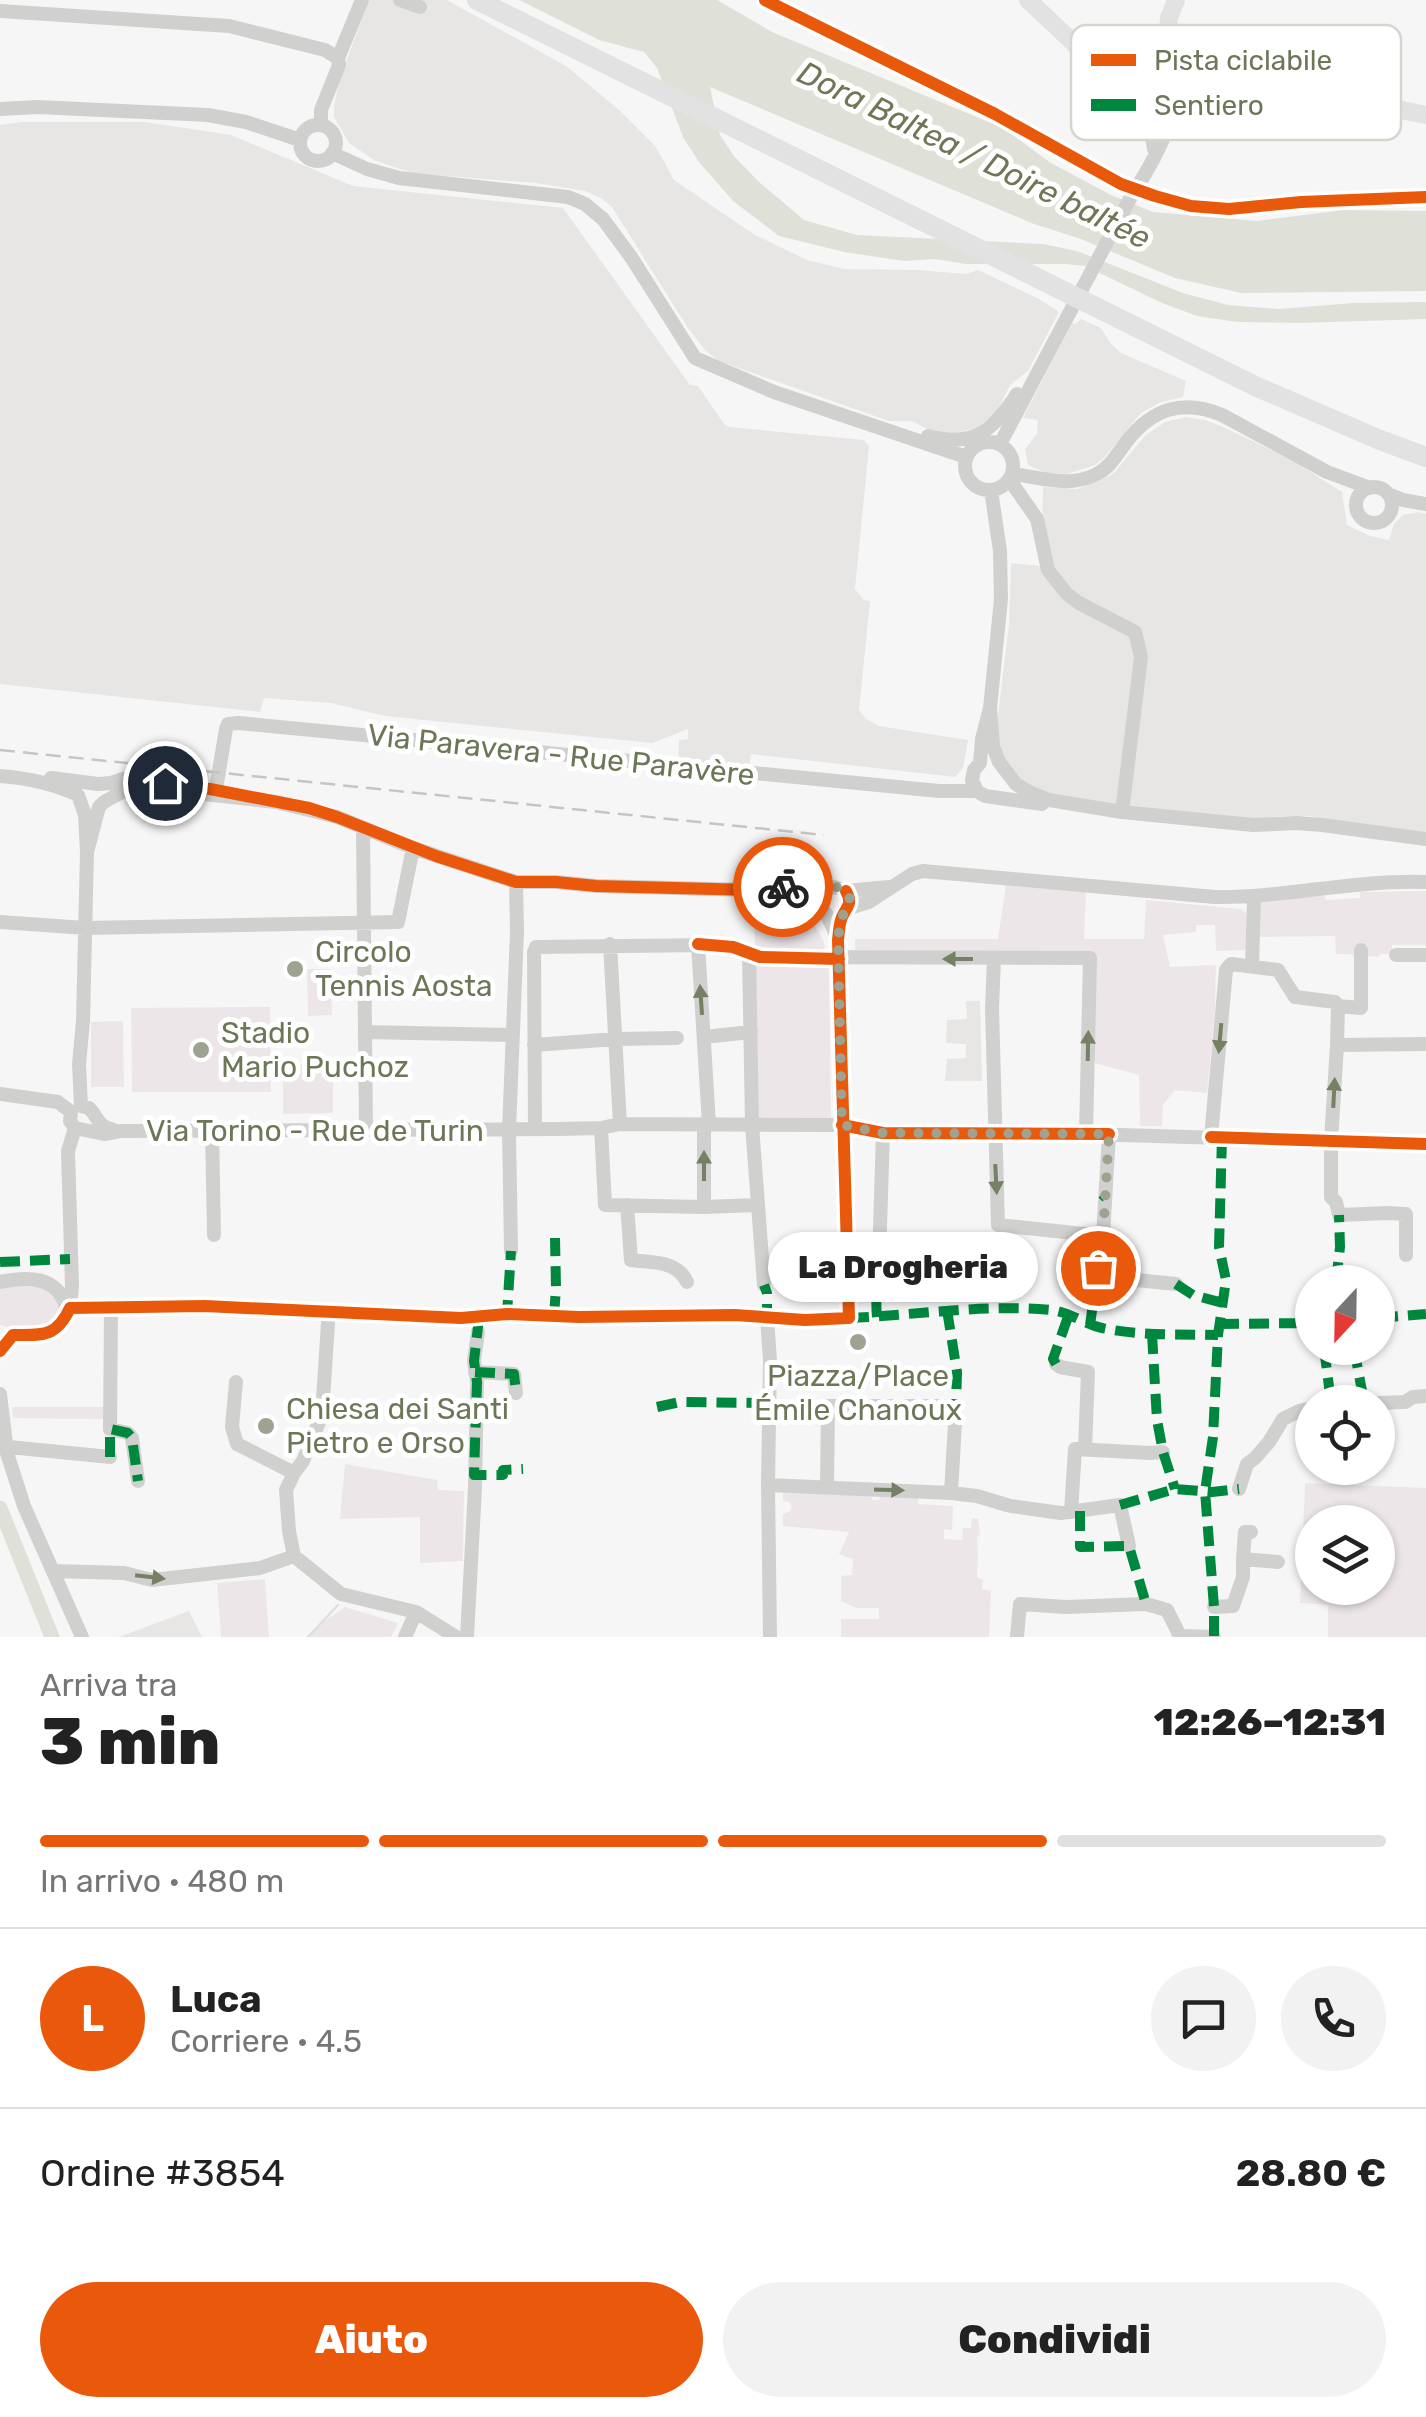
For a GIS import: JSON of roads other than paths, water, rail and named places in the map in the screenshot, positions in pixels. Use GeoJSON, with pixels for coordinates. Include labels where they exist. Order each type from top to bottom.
{"type":"FeatureCollection","features":[{"type":"Feature","properties":{"kind":"highway"},"geometry":{"type":"LineString","coordinates":[[476,0],[569,39],[1250,371],[1375,427],[1426,445]]}},
{"type":"Feature","properties":{"kind":"highway"},"geometry":{"type":"LineString","coordinates":[[501,0],[569,39],[1114,317],[1254,386],[1426,457]]}},
{"type":"Feature","properties":{"kind":"main road"},"geometry":{"type":"LineString","coordinates":[[1028,0],[1071,41]]}},
{"type":"Feature","properties":{"kind":"main road"},"geometry":{"type":"LineString","coordinates":[[1176,25],[1179,0]]}},
{"type":"Feature","properties":{"kind":"main road"},"geometry":{"type":"LineString","coordinates":[[1401,111],[1426,116]]}},
{"type":"Feature","properties":{"kind":"street"},"geometry":{"type":"LineString","coordinates":[[321,125],[321,110],[338,58],[362,0]]}},
{"type":"Feature","properties":{"kind":"street"},"geometry":{"type":"LineString","coordinates":[[400,0],[420,7]]}},
{"type":"Feature","properties":{"kind":"street"},"geometry":{"type":"LineString","coordinates":[[0,12],[229,26],[325,50],[338,58]]}},
{"type":"Feature","properties":{"kind":"street"},"geometry":{"type":"LineString","coordinates":[[0,110],[37,106],[208,115],[246,122],[300,140]]}},
{"type":"Feature","properties":{"kind":"street"},"geometry":{"type":"LineString","coordinates":[[321,125],[333,133],[335,147],[323,160],[311,159],[302,152],[300,140],[310,126],[321,125]]}},
{"type":"Feature","properties":{"kind":"street"},"geometry":{"type":"LineString","coordinates":[[1153,140],[1154,149]]}},
{"type":"Feature","properties":{"kind":"street"},"geometry":{"type":"LineString","coordinates":[[1000,444],[1158,140]]}},
{"type":"Feature","properties":{"kind":"street"},"geometry":{"type":"LineString","coordinates":[[1136,188],[1162,140]]}},
{"type":"Feature","properties":{"kind":"street"},"geometry":{"type":"LineString","coordinates":[[332,154],[399,178],[568,197],[585,204],[603,219],[631,257],[695,358],[774,392],[966,457]]}},
{"type":"Feature","properties":{"kind":"street"},"geometry":{"type":"LineString","coordinates":[[895,432],[917,432],[948,440],[979,435],[990,429],[1038,372]]}},
{"type":"Feature","properties":{"kind":"street"},"geometry":{"type":"LineString","coordinates":[[1426,505],[1328,472],[1222,416],[1192,407],[1177,408],[1149,419],[1104,470],[1075,481],[1035,476],[1005,478],[975,486],[964,468],[966,457],[977,444],[1000,444],[1007,450],[1005,478],[1000,551],[1001,599],[990,708],[976,769],[977,791],[985,796],[1034,803],[1252,826],[1310,824],[1426,840]]}},
{"type":"Feature","properties":{"kind":"street"},"geometry":{"type":"LineString","coordinates":[[1328,472],[1350,488],[1357,510],[1367,521],[1381,522],[1390,513],[1409,505],[1426,505]]}},
{"type":"Feature","properties":{"kind":"street"},"geometry":{"type":"LineString","coordinates":[[1005,478],[1037,518],[1048,570],[1067,594],[1135,632],[1140,657],[1122,812]]}},
{"type":"Feature","properties":{"kind":"street"},"geometry":{"type":"LineString","coordinates":[[1357,501],[1370,488]]}},
{"type":"Feature","properties":{"kind":"street"},"geometry":{"type":"LineString","coordinates":[[1388,494],[1390,513]]}},
{"type":"Feature","properties":{"kind":"street"},"geometry":{"type":"LineString","coordinates":[[990,708],[993,746],[999,762],[1016,784],[1072,805]]}},
{"type":"Feature","properties":{"kind":"street","name":"Via Paravera - Rue Paravère"},"geometry":{"type":"LineString","coordinates":[[214,786],[228,724],[938,792],[977,791]]}},
{"type":"Feature","properties":{"kind":"street"},"geometry":{"type":"LineString","coordinates":[[955,790],[976,769],[992,760],[999,762]]}},
{"type":"Feature","properties":{"kind":"street"},"geometry":{"type":"LineString","coordinates":[[994,797],[1006,789],[1009,775]]}},
{"type":"Feature","properties":{"kind":"street"},"geometry":{"type":"LineString","coordinates":[[0,776],[52,783],[91,802],[150,785],[203,791],[214,786]]}},
{"type":"Feature","properties":{"kind":"street"},"geometry":{"type":"LineString","coordinates":[[30,778],[94,783],[105,794],[91,802]]}},
{"type":"Feature","properties":{"kind":"street"},"geometry":{"type":"LineString","coordinates":[[86,1126],[70,1121],[76,1108],[80,1064],[91,802],[82,786],[136,780],[214,786],[230,793],[309,808],[516,882],[753,890],[835,887],[846,891],[890,887]]}},
{"type":"Feature","properties":{"kind":"street"},"geometry":{"type":"LineString","coordinates":[[137,788],[264,800]]}},
{"type":"Feature","properties":{"kind":"street"},"geometry":{"type":"LineString","coordinates":[[363,828],[366,1130]]}},
{"type":"Feature","properties":{"kind":"street"},"geometry":{"type":"LineString","coordinates":[[0,922],[84,928],[398,922],[413,848]]}},
{"type":"Feature","properties":{"kind":"street"},"geometry":{"type":"LineString","coordinates":[[753,890],[835,912],[868,902],[923,871],[1254,898],[1336,887],[1426,882]]}},
{"type":"Feature","properties":{"kind":"street"},"geometry":{"type":"LineString","coordinates":[[511,1250],[509,1130],[518,932],[516,882]]}},
{"type":"Feature","properties":{"kind":"street"},"geometry":{"type":"LineString","coordinates":[[770,1637],[768,1318],[849,1318],[838,940],[835,912],[820,900],[826,889]]}},
{"type":"Feature","properties":{"kind":"street"},"geometry":{"type":"LineString","coordinates":[[835,912],[850,899],[846,891]]}},
{"type":"Feature","properties":{"kind":"street"},"geometry":{"type":"LineString","coordinates":[[1252,966],[1254,898]]}},
{"type":"Feature","properties":{"kind":"street"},"geometry":{"type":"LineString","coordinates":[[610,944],[620,1124]]}},
{"type":"Feature","properties":{"kind":"street"},"geometry":{"type":"LineString","coordinates":[[698,944],[692,1037],[707,1125],[704,1206]]}},
{"type":"Feature","properties":{"kind":"street"},"geometry":{"type":"LineString","coordinates":[[534,1130],[534,952],[539,946],[698,944],[734,947],[760,957],[1090,958],[1086,1134]]}},
{"type":"Feature","properties":{"kind":"street"},"geometry":{"type":"LineString","coordinates":[[1211,1137],[1226,970],[1231,964],[1278,970],[1295,997],[1361,1008],[1361,950]]}},
{"type":"Feature","properties":{"kind":"street"},"geometry":{"type":"LineString","coordinates":[[749,952],[752,1125],[764,1285]]}},
{"type":"Feature","properties":{"kind":"street"},"geometry":{"type":"LineString","coordinates":[[1396,955],[1426,955]]}},
{"type":"Feature","properties":{"kind":"street"},"geometry":{"type":"LineString","coordinates":[[994,958],[998,1225],[1103,1236]]}},
{"type":"Feature","properties":{"kind":"street"},"geometry":{"type":"LineString","coordinates":[[1338,1006],[1331,1197],[1338,1215],[1406,1214],[1406,1255]]}},
{"type":"Feature","properties":{"kind":"street"},"geometry":{"type":"LineString","coordinates":[[365,1032],[512,1036]]}},
{"type":"Feature","properties":{"kind":"street"},"geometry":{"type":"LineString","coordinates":[[534,1045],[751,1032]]}},
{"type":"Feature","properties":{"kind":"street"},"geometry":{"type":"LineString","coordinates":[[1336,1045],[1426,1044]]}},
{"type":"Feature","properties":{"kind":"street"},"geometry":{"type":"LineString","coordinates":[[0,1094],[90,1108],[86,1126],[68,1151],[70,1308]]}},
{"type":"Feature","properties":{"kind":"street","name":"Via Torino - Rue de Turin"},"geometry":{"type":"LineString","coordinates":[[86,1126],[121,1131],[842,1125],[883,1133],[1109,1134],[1426,1144]]}},
{"type":"Feature","properties":{"kind":"street"},"geometry":{"type":"LineString","coordinates":[[602,1128],[606,1205],[758,1204]]}},
{"type":"Feature","properties":{"kind":"street"},"geometry":{"type":"LineString","coordinates":[[212,1130],[214,1234]]}},
{"type":"Feature","properties":{"kind":"street"},"geometry":{"type":"LineString","coordinates":[[879,1258],[883,1133]]}},
{"type":"Feature","properties":{"kind":"street"},"geometry":{"type":"LineString","coordinates":[[1109,1134],[1098,1268],[1136,1280],[1176,1284]]}},
{"type":"Feature","properties":{"kind":"street"},"geometry":{"type":"LineString","coordinates":[[627,1205],[631,1260],[675,1266],[687,1282]]}},
{"type":"Feature","properties":{"kind":"street"},"geometry":{"type":"LineString","coordinates":[[0,1282],[56,1274],[70,1259]]}},
{"type":"Feature","properties":{"kind":"street"},"geometry":{"type":"LineString","coordinates":[[32,1278],[54,1285],[66,1308],[112,1308],[110,1429],[128,1433],[132,1438],[138,1482]]}},
{"type":"Feature","properties":{"kind":"street"},"geometry":{"type":"LineString","coordinates":[[328,1322],[322,1415],[285,1499],[294,1556],[341,1594],[416,1612],[456,1637]]}},
{"type":"Feature","properties":{"kind":"street"},"geometry":{"type":"LineString","coordinates":[[467,1637],[478,1324]]}},
{"type":"Feature","properties":{"kind":"street"},"geometry":{"type":"LineString","coordinates":[[1056,1364],[1088,1372],[1085,1450]]}},
{"type":"Feature","properties":{"kind":"street"},"geometry":{"type":"LineString","coordinates":[[475,1372],[515,1371],[516,1393]]}},
{"type":"Feature","properties":{"kind":"street"},"geometry":{"type":"LineString","coordinates":[[236,1382],[232,1428],[238,1444],[294,1472]]}},
{"type":"Feature","properties":{"kind":"street"},"geometry":{"type":"LineString","coordinates":[[0,1394],[4,1448],[24,1506],[82,1637]]}},
{"type":"Feature","properties":{"kind":"street"},"geometry":{"type":"LineString","coordinates":[[1395,1402],[1426,1396]]}},
{"type":"Feature","properties":{"kind":"street"},"geometry":{"type":"LineString","coordinates":[[827,1487],[828,1406],[956,1406],[951,1493]]}},
{"type":"Feature","properties":{"kind":"street"},"geometry":{"type":"LineString","coordinates":[[1240,1489],[1246,1464],[1268,1442],[1282,1418],[1295,1413]]}},
{"type":"Feature","properties":{"kind":"street"},"geometry":{"type":"LineString","coordinates":[[4,1448],[110,1457]]}},
{"type":"Feature","properties":{"kind":"street"},"geometry":{"type":"LineString","coordinates":[[1070,1512],[1075,1449],[1163,1452]]}},
{"type":"Feature","properties":{"kind":"street"},"geometry":{"type":"LineString","coordinates":[[768,1485],[951,1493],[1009,1506],[1070,1512],[1120,1505],[1130,1546]]}},
{"type":"Feature","properties":{"kind":"street"},"geometry":{"type":"LineString","coordinates":[[1214,1606],[1233,1606],[1243,1576],[1244,1532],[1252,1532]]}},
{"type":"Feature","properties":{"kind":"street"},"geometry":{"type":"LineString","coordinates":[[53,1572],[124,1572],[152,1580],[260,1568],[294,1556]]}},
{"type":"Feature","properties":{"kind":"street"},"geometry":{"type":"LineString","coordinates":[[1243,1560],[1278,1562]]}},
{"type":"Feature","properties":{"kind":"street"},"geometry":{"type":"LineString","coordinates":[[1017,1637],[1020,1604],[1146,1604],[1167,1610],[1180,1637],[1214,1636]]}},
{"type":"Feature","properties":{"kind":"street"},"geometry":{"type":"LineString","coordinates":[[405,1637],[416,1612]]}},
{"type":"Feature","properties":{"kind":"water","name":"Dora Baltea / Doire baltée"},"geometry":{"type":"Polygon","coordinates":[[[519,0],[717,0],[772,32],[1003,128],[1051,163],[1153,212],[1257,221],[1343,210],[1426,211],[1426,291],[1241,293],[1175,278],[1034,224],[710,87],[720,135],[734,156],[804,220],[857,235],[1043,244],[1077,251],[1183,293],[1228,305],[1279,309],[1426,302],[1426,319],[1237,322],[1197,316],[1085,266],[904,261],[779,236],[733,201],[699,162],[683,137],[657,68],[644,52],[599,40],[519,0]]]}},
{"type":"Feature","properties":{"kind":"waterway"},"geometry":{"type":"LineString","coordinates":[[0,1508],[52,1637]]}},
{"type":"Feature","properties":{"kind":"waterway"},"geometry":{"type":"LineString","coordinates":[[308,1637],[338,1605]]}},
{"type":"Feature","properties":{"kind":"railway"},"geometry":{"type":"LineString","coordinates":[[0,750],[824,835]]}},
{"type":"Feature","properties":{"kind":"place","name":"Circolo Tennis Aosta"},"geometry":{"type":"Point","coordinates":[295,969]}},
{"type":"Feature","properties":{"kind":"place","name":"Stadio Mario Puchoz"},"geometry":{"type":"Point","coordinates":[201,1050]}},
{"type":"Feature","properties":{"kind":"place","name":"La Drogheria"},"geometry":{"type":"Point","coordinates":[1098,1268]}},
{"type":"Feature","properties":{"kind":"place","name":"Piazza/Place Émile Chanoux"},"geometry":{"type":"Point","coordinates":[858,1342]}},
{"type":"Feature","properties":{"kind":"place","name":"Chiesa dei Santi Pietro e Orso"},"geometry":{"type":"Point","coordinates":[266,1426]}}]}
